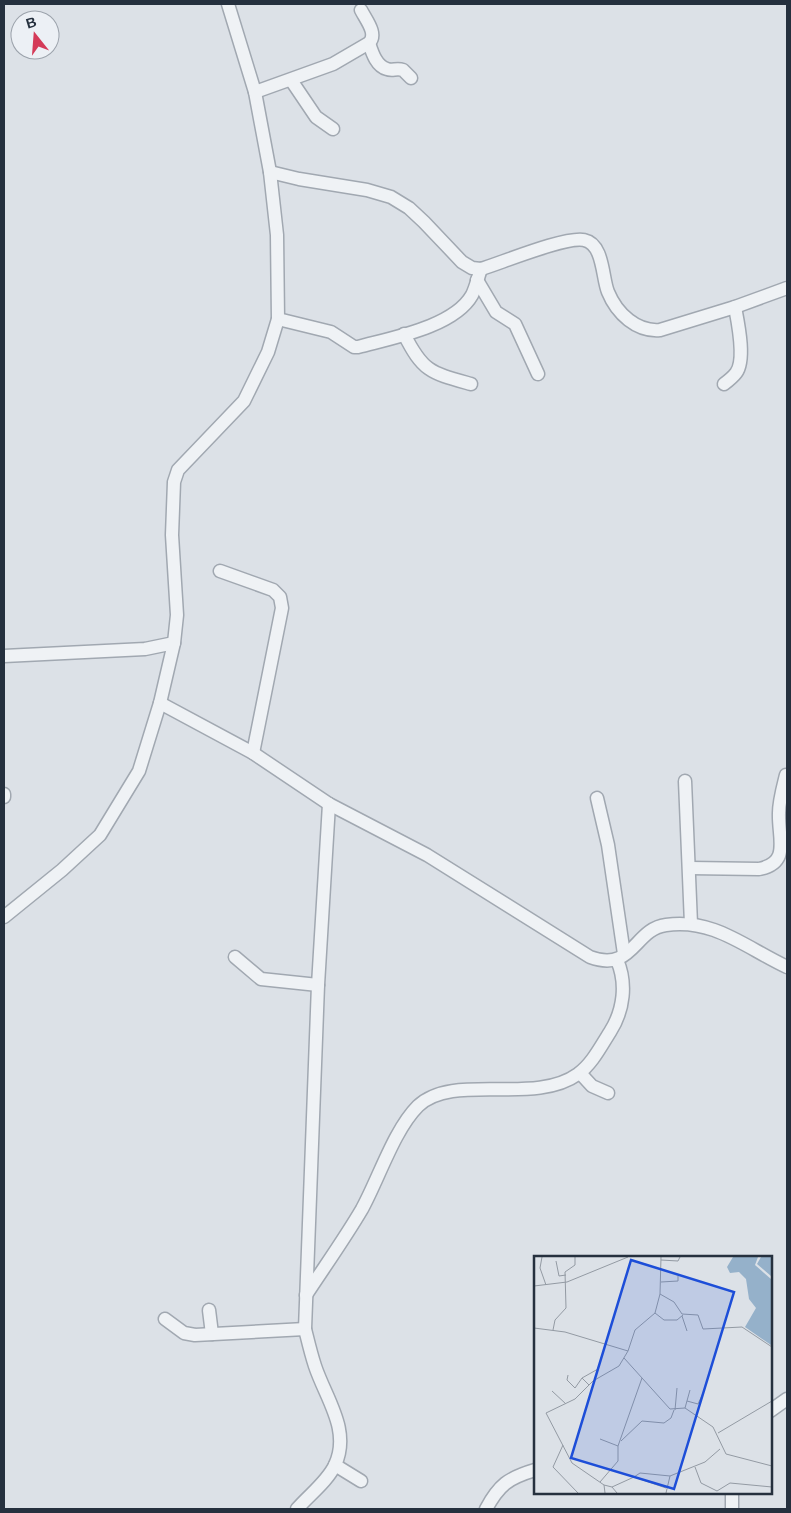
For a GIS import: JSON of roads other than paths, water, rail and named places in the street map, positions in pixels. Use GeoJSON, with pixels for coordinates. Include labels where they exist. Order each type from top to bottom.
{"type":"FeatureCollection","features":[{"type":"Feature","properties":{"kind":"street"},"geometry":{"type":"LineString","coordinates":[[4,918],[62,870],[100,835],[139,771],[160,703],[174,643],[177,615],[172,535],[174,482],[178,470],[244,401],[268,352],[278,319],[277,235],[270,172],[255,92],[228,4]]}},
{"type":"Feature","properties":{"kind":"street"},"geometry":{"type":"LineString","coordinates":[[255,92],[333,64],[369,43],[372,40],[373,34],[361,10]]}},
{"type":"Feature","properties":{"kind":"street"},"geometry":{"type":"LineString","coordinates":[[369,43],[374,57],[382,66],[387,69],[403,70],[411,78]]}},
{"type":"Feature","properties":{"kind":"street"},"geometry":{"type":"LineString","coordinates":[[291,80],[316,117],[333,129]]}},
{"type":"Feature","properties":{"kind":"street"},"geometry":{"type":"LineString","coordinates":[[270,172],[299,179],[367,190],[391,197],[409,208],[462,262],[479,275],[496,312],[515,324],[538,374]]}},
{"type":"Feature","properties":{"kind":"street"},"geometry":{"type":"LineString","coordinates":[[278,319],[331,332],[354,347],[404,334],[445,319],[461,307],[472,295],[479,275],[535,250],[575,240],[584,240],[596,250],[609,294],[630,321],[638,328],[648,331],[660,330],[735,307],[787,288]]}},
{"type":"Feature","properties":{"kind":"street"},"geometry":{"type":"LineString","coordinates":[[724,384],[736,373],[740,364],[740,329],[735,307]]}},
{"type":"Feature","properties":{"kind":"street"},"geometry":{"type":"LineString","coordinates":[[404,334],[420,362],[432,372],[471,384]]}},
{"type":"Feature","properties":{"kind":"street"},"geometry":{"type":"LineString","coordinates":[[220,571],[273,590],[280,597],[282,608],[253,753]]}},
{"type":"Feature","properties":{"kind":"street"},"geometry":{"type":"LineString","coordinates":[[4,656],[145,649],[174,643]]}},
{"type":"Feature","properties":{"kind":"street"},"geometry":{"type":"LineString","coordinates":[[160,703],[253,753],[330,804],[426,855],[590,957],[599,960],[621,957],[659,926],[691,924],[714,928],[730,935],[787,967]]}},
{"type":"Feature","properties":{"kind":"street"},"geometry":{"type":"LineString","coordinates":[[690,868],[759,869],[770,867],[777,862],[783,849],[778,813],[786,775]]}},
{"type":"Feature","properties":{"kind":"street"},"geometry":{"type":"LineString","coordinates":[[685,781],[691,924]]}},
{"type":"Feature","properties":{"kind":"street"},"geometry":{"type":"LineString","coordinates":[[305,1297],[354,1223],[388,1155],[418,1106],[428,1098],[444,1093],[469,1090],[540,1088],[561,1084],[580,1073],[618,1020],[624,975],[608,845],[597,798]]}},
{"type":"Feature","properties":{"kind":"street"},"geometry":{"type":"LineString","coordinates":[[297,1509],[325,1480],[335,1465],[341,1438],[336,1413],[315,1367],[305,1328],[305,1297],[310,1240],[318,985],[330,804]]}},
{"type":"Feature","properties":{"kind":"street"},"geometry":{"type":"LineString","coordinates":[[236,956],[252,974],[261,979],[318,985]]}},
{"type":"Feature","properties":{"kind":"street"},"geometry":{"type":"LineString","coordinates":[[580,1073],[592,1086],[608,1093]]}},
{"type":"Feature","properties":{"kind":"street"},"geometry":{"type":"LineString","coordinates":[[209,1310],[212,1334]]}},
{"type":"Feature","properties":{"kind":"street"},"geometry":{"type":"LineString","coordinates":[[165,1319],[184,1333],[212,1334],[305,1328]]}},
{"type":"Feature","properties":{"kind":"street"},"geometry":{"type":"LineString","coordinates":[[771,1410],[787,1399]]}},
{"type":"Feature","properties":{"kind":"street"},"geometry":{"type":"LineString","coordinates":[[335,1465],[361,1481]]}},
{"type":"Feature","properties":{"kind":"street"},"geometry":{"type":"LineString","coordinates":[[486,1509],[497,1489],[515,1476],[534,1470]]}},
{"type":"Feature","properties":{"kind":"street"},"geometry":{"type":"LineString","coordinates":[[732,1493],[732,1509]]}}]}
